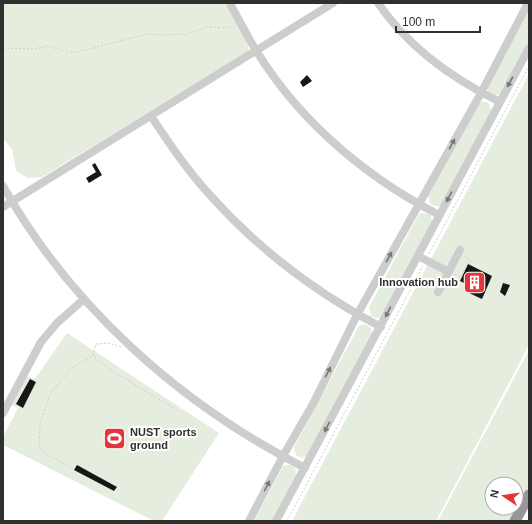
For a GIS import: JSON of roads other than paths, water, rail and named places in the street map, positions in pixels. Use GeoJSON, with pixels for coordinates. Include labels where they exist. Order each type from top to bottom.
{"type":"FeatureCollection","features":[{"type":"Feature","properties":{"kind":"highway"},"geometry":{"type":"LineString","coordinates":[[515,521],[529,495]]}},
{"type":"Feature","properties":{"kind":"street"},"geometry":{"type":"LineString","coordinates":[[230,3],[256,51],[274,78],[294,103],[335,144],[364,169],[391,188],[440,215]]}},
{"type":"Feature","properties":{"kind":"street"},"geometry":{"type":"LineString","coordinates":[[3,207],[333,3]]}},
{"type":"Feature","properties":{"kind":"street"},"geometry":{"type":"LineString","coordinates":[[378,3],[402,33],[426,55],[453,76],[481,93],[500,102]]}},
{"type":"Feature","properties":{"kind":"street"},"geometry":{"type":"LineString","coordinates":[[249,521],[282,456],[314,402],[357,315],[481,93],[528,3]]}},
{"type":"Feature","properties":{"kind":"street"},"geometry":{"type":"LineString","coordinates":[[276,521],[529,48]]}},
{"type":"Feature","properties":{"kind":"street"},"geometry":{"type":"LineString","coordinates":[[151,116],[187,167],[209,194],[242,228],[278,260],[316,289],[357,315],[380,327]]}},
{"type":"Feature","properties":{"kind":"street"},"geometry":{"type":"LineString","coordinates":[[3,186],[46,252],[84,299],[123,340],[176,386],[222,420],[305,468]]}},
{"type":"Feature","properties":{"kind":"street"},"geometry":{"type":"LineString","coordinates":[[438,292],[459,252]]}},
{"type":"Feature","properties":{"kind":"street"},"geometry":{"type":"LineString","coordinates":[[418,256],[447,275]]}},
{"type":"Feature","properties":{"kind":"street"},"geometry":{"type":"LineString","coordinates":[[3,414],[41,342],[57,323],[84,299]]}},
{"type":"Feature","properties":{"kind":"place","name":"Innovation hub"},"geometry":{"type":"Point","coordinates":[474,282]}},
{"type":"Feature","properties":{"kind":"place","name":"NUST sports ground"},"geometry":{"type":"Point","coordinates":[115,438]}}]}
